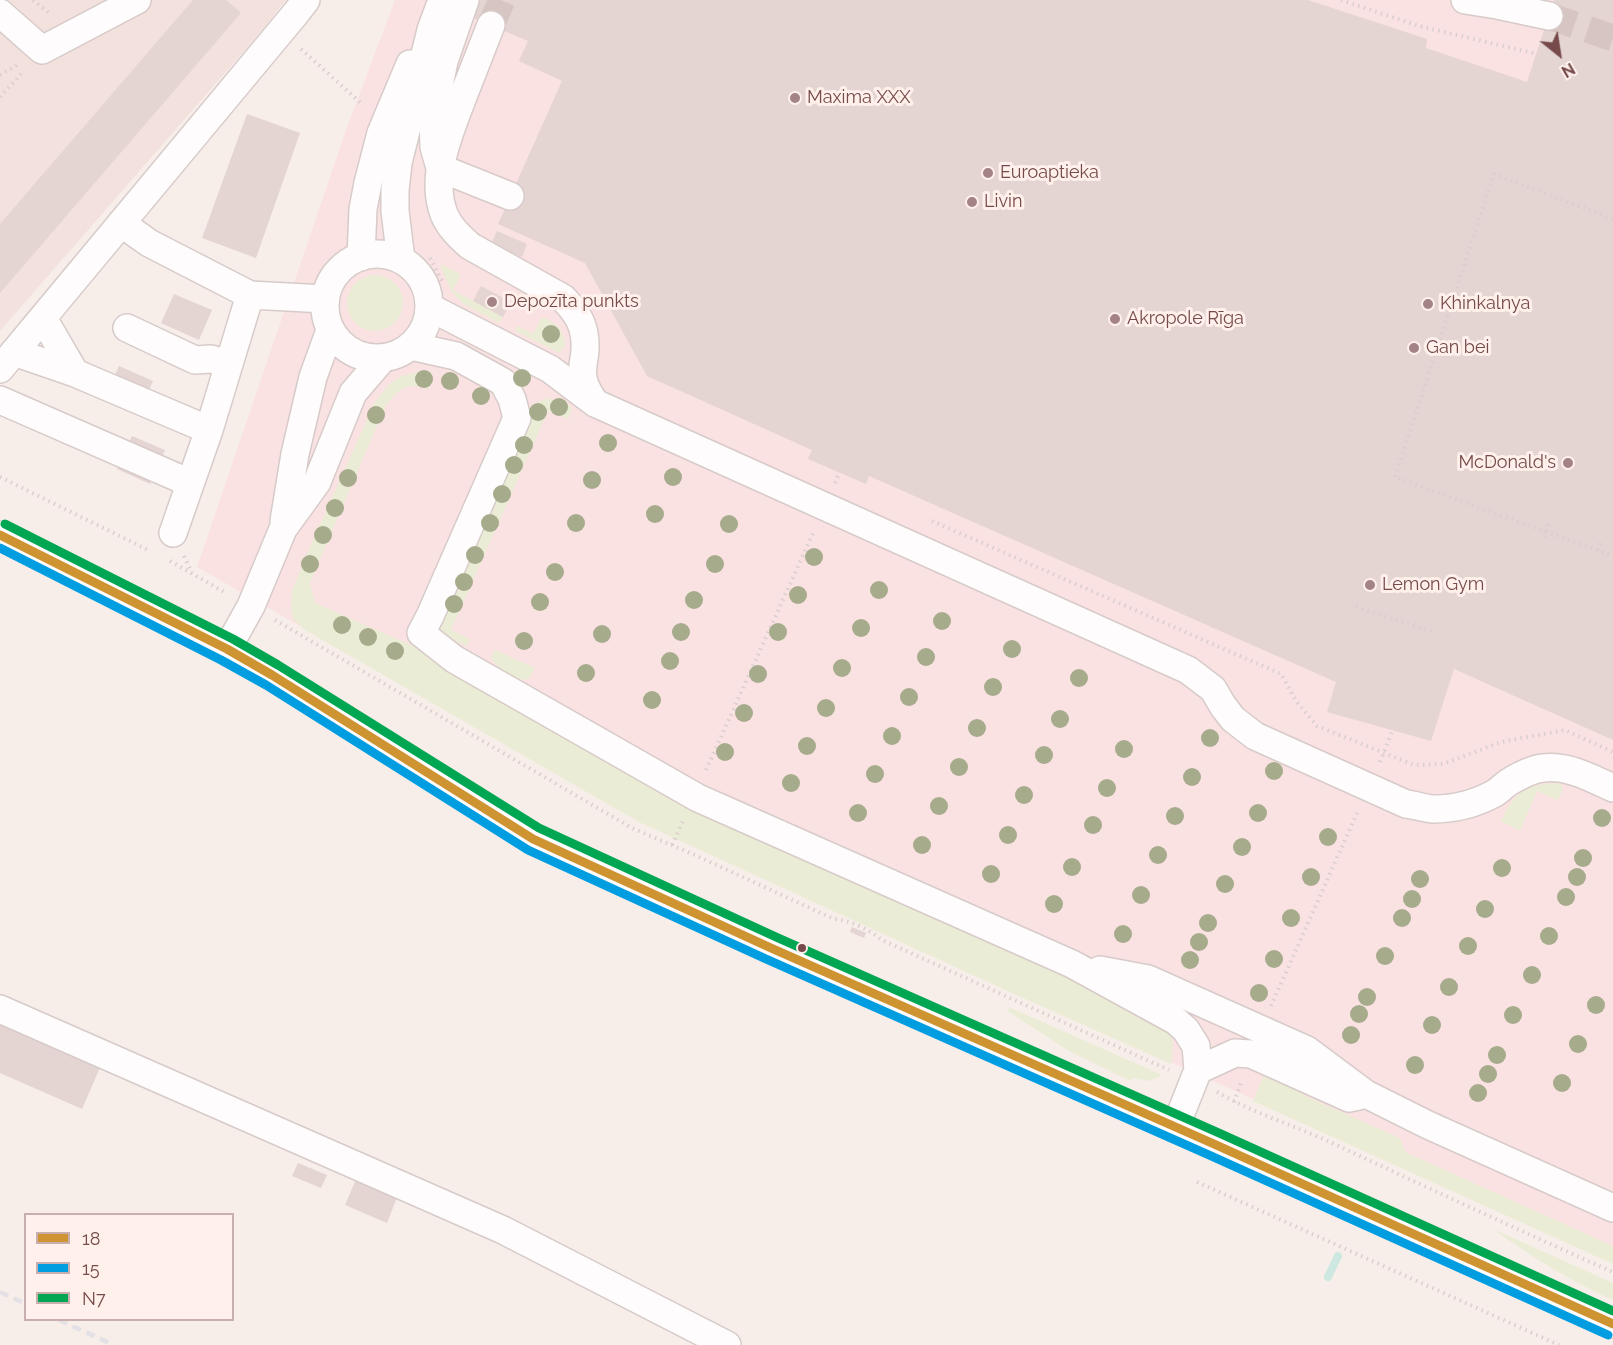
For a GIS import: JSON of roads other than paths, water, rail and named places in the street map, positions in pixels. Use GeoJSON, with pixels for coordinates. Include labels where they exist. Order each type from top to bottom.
{"type":"FeatureCollection","features":[{"type":"Feature","properties":{"kind":"street"},"geometry":{"type":"LineString","coordinates":[[0,13],[42,50],[137,0]]}},
{"type":"Feature","properties":{"kind":"street"},"geometry":{"type":"LineString","coordinates":[[442,0],[431,30],[398,164],[395,190],[395,211],[413,255],[413,268],[422,279],[428,292],[550,369],[594,403],[1188,670],[1213,689],[1233,719],[1255,736],[1406,804],[1431,809],[1454,807],[1476,801],[1496,792],[1508,782],[1542,768],[1577,772],[1613,788]]}},
{"type":"Feature","properties":{"kind":"street"},"geometry":{"type":"LineString","coordinates":[[440,168],[434,147],[433,116],[444,61],[465,0]]}},
{"type":"Feature","properties":{"kind":"street"},"geometry":{"type":"LineString","coordinates":[[1465,0],[1549,16]]}},
{"type":"Feature","properties":{"kind":"street"},"geometry":{"type":"LineString","coordinates":[[209,430],[75,373],[7,361],[121,223],[290,11]]}},
{"type":"Feature","properties":{"kind":"street"},"geometry":{"type":"LineString","coordinates":[[491,25],[445,143],[440,168],[443,213],[448,223],[470,246],[562,298],[578,316],[584,330],[585,349],[582,377],[585,388],[594,403]]}},
{"type":"Feature","properties":{"kind":"street"},"geometry":{"type":"LineString","coordinates":[[361,257],[365,200],[381,133],[408,67],[431,30]]}},
{"type":"Feature","properties":{"kind":"street"},"geometry":{"type":"LineString","coordinates":[[440,168],[510,196]]}},
{"type":"Feature","properties":{"kind":"street"},"geometry":{"type":"LineString","coordinates":[[121,223],[149,243],[250,295],[325,299]]}},
{"type":"Feature","properties":{"kind":"street"},"geometry":{"type":"LineString","coordinates":[[413,255],[375,254],[361,257],[348,263],[338,272],[330,283],[325,299],[325,315],[330,330],[340,345],[368,358],[383,358],[399,354],[421,335],[437,298]]}},
{"type":"Feature","properties":{"kind":"street"},"geometry":{"type":"LineString","coordinates":[[169,545],[209,430],[250,295]]}},
{"type":"Feature","properties":{"kind":"street"},"geometry":{"type":"LineString","coordinates":[[43,318],[75,373]]}},
{"type":"Feature","properties":{"kind":"street"},"geometry":{"type":"LineString","coordinates":[[127,328],[195,360],[211,359],[229,364]]}},
{"type":"Feature","properties":{"kind":"street"},"geometry":{"type":"LineString","coordinates":[[283,529],[297,443],[313,377],[330,330]]}},
{"type":"Feature","properties":{"kind":"street"},"geometry":{"type":"LineString","coordinates":[[411,346],[456,356],[503,382],[512,399],[517,418],[421,633],[454,659],[694,796],[1078,967],[1176,1021],[1186,1029],[1196,1046],[1196,1076],[1175,1128]]}},
{"type":"Feature","properties":{"kind":"street"},"geometry":{"type":"LineString","coordinates":[[227,649],[251,606],[283,529],[317,482],[353,393],[383,358]]}},
{"type":"Feature","properties":{"kind":"street"},"geometry":{"type":"LineString","coordinates":[[0,400],[190,483]]}},
{"type":"Feature","properties":{"kind":"street"},"geometry":{"type":"LineString","coordinates":[[0,535],[227,649],[533,839],[1613,1324]]}},
{"type":"Feature","properties":{"kind":"street"},"geometry":{"type":"LineString","coordinates":[[1078,967],[1148,979],[1261,1029],[1307,1050],[1366,1094],[1428,1125],[1613,1208]]}},
{"type":"Feature","properties":{"kind":"street"},"geometry":{"type":"LineString","coordinates":[[0,1009],[503,1230],[727,1345]]}},
{"type":"Feature","properties":{"kind":"street"},"geometry":{"type":"LineString","coordinates":[[1196,1076],[1235,1053],[1251,1054],[1349,1098],[1366,1094]]}},
{"type":"Feature","properties":{"kind":"waterway"},"geometry":{"type":"LineString","coordinates":[[1328,1277],[1338,1256]]}},
{"type":"Feature","properties":{"kind":"tunnel"},"geometry":{"type":"LineString","coordinates":[[491,25],[502,0]]}},
{"type":"Feature","properties":{"kind":"tunnel"},"geometry":{"type":"LineString","coordinates":[[1549,16],[1613,38]]}},
{"type":"Feature","properties":{"kind":"railway"},"geometry":{"type":"LineString","coordinates":[[0,1292],[24,1303]]}},
{"type":"Feature","properties":{"kind":"railway"},"geometry":{"type":"LineString","coordinates":[[61,1321],[114,1345]]}},
{"type":"Feature","properties":{"kind":"place","name":"Maxima XXX"},"geometry":{"type":"Point","coordinates":[795,98]}},
{"type":"Feature","properties":{"kind":"place","name":"Euroaptieka"},"geometry":{"type":"Point","coordinates":[988,173]}},
{"type":"Feature","properties":{"kind":"place","name":"Livin"},"geometry":{"type":"Point","coordinates":[972,202]}},
{"type":"Feature","properties":{"kind":"place","name":"Depozīta punkts"},"geometry":{"type":"Point","coordinates":[492,302]}},
{"type":"Feature","properties":{"kind":"place","name":"Khinkalnya"},"geometry":{"type":"Point","coordinates":[1428,304]}},
{"type":"Feature","properties":{"kind":"place","name":"Akropole Rīga"},"geometry":{"type":"Point","coordinates":[1115,319]}},
{"type":"Feature","properties":{"kind":"place","name":"Gan bei"},"geometry":{"type":"Point","coordinates":[1414,348]}},
{"type":"Feature","properties":{"kind":"place","name":"McDonald's"},"geometry":{"type":"Point","coordinates":[1568,463]}},
{"type":"Feature","properties":{"kind":"place","name":"Lemon Gym"},"geometry":{"type":"Point","coordinates":[1370,585]}}]}
